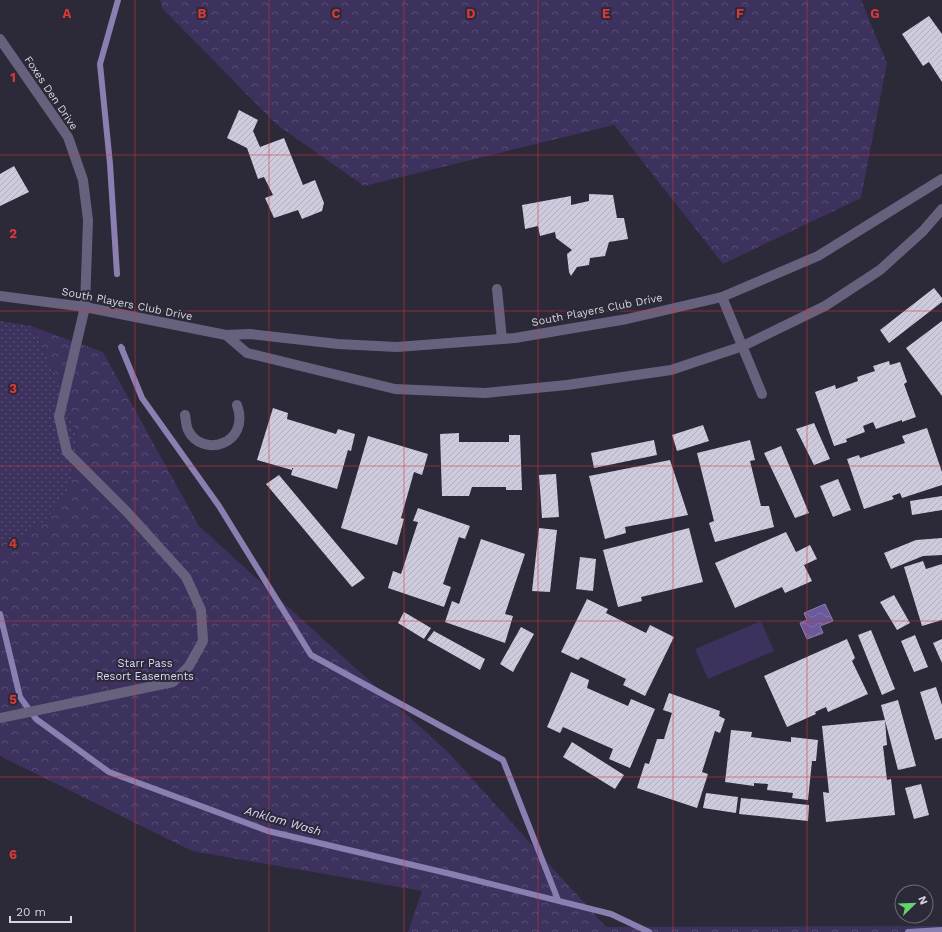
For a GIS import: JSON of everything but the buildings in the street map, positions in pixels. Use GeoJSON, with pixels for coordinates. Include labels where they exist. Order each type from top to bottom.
{"type":"FeatureCollection","features":[{"type":"Feature","properties":{"kind":"street","name":"Foxes Den Drive"},"geometry":{"type":"LineString","coordinates":[[0,39],[68,137],[83,180],[88,220],[85,307],[59,417],[67,452],[127,512],[186,577],[201,610],[203,641],[189,666],[173,682],[0,718]]}},
{"type":"Feature","properties":{"kind":"street","name":"South Players Club Drive"},"geometry":{"type":"LineString","coordinates":[[0,296],[85,307],[226,335],[250,334],[338,344],[397,347],[502,339],[627,320],[722,297],[818,256],[942,179]]}},
{"type":"Feature","properties":{"kind":"street","name":"South Players Club Drive"},"geometry":{"type":"LineString","coordinates":[[226,335],[247,353],[395,389],[485,393],[567,385],[671,370],[743,346],[825,306],[880,270],[923,231],[942,209]]}},
{"type":"Feature","properties":{"kind":"street"},"geometry":{"type":"LineString","coordinates":[[497,289],[502,339]]}},
{"type":"Feature","properties":{"kind":"street"},"geometry":{"type":"LineString","coordinates":[[722,297],[762,394]]}},
{"type":"Feature","properties":{"kind":"street"},"geometry":{"type":"LineString","coordinates":[[185,415],[186,426],[192,436],[202,444],[213,446],[226,442],[236,433],[240,425],[240,414],[237,405]]}},
{"type":"Feature","properties":{"kind":"green space"},"geometry":{"type":"Polygon","coordinates":[[[160,0],[861,0],[887,63],[861,198],[723,264],[614,125],[364,186],[276,124],[163,9],[160,0]]]}},
{"type":"Feature","properties":{"kind":"green space"},"geometry":{"type":"Polygon","coordinates":[[[0,321],[31,326],[62,386],[78,443],[68,493],[44,522],[16,539],[0,541],[0,321]]]}},
{"type":"Feature","properties":{"kind":"green space","name":"Starr Pass Resort Easements"},"geometry":{"type":"Polygon","coordinates":[[[31,326],[103,352],[199,526],[449,753],[606,927],[942,926],[942,932],[408,932],[422,891],[192,851],[0,756],[0,541],[16,539],[44,522],[68,493],[78,443],[62,386],[31,326]]]}},
{"type":"Feature","properties":{"kind":"green space"},"geometry":{"type":"Polygon","coordinates":[[[761,621],[774,651],[708,679],[695,649],[761,621]]]}},
{"type":"Feature","properties":{"kind":"water"},"geometry":{"type":"Polygon","coordinates":[[[825,604],[833,621],[820,626],[823,633],[807,639],[800,623],[807,620],[804,613],[825,604]]]}},
{"type":"Feature","properties":{"kind":"waterway"},"geometry":{"type":"LineString","coordinates":[[117,274],[110,164],[100,64],[118,0]]}},
{"type":"Feature","properties":{"kind":"waterway"},"geometry":{"type":"LineString","coordinates":[[122,348],[121,347],[142,398],[219,506],[311,655],[503,760],[558,900]]}},
{"type":"Feature","properties":{"kind":"waterway","name":"Anklam Wash"},"geometry":{"type":"LineString","coordinates":[[0,614],[20,697],[36,719],[109,772],[268,831],[451,874],[611,914],[649,932]]}},
{"type":"Feature","properties":{"kind":"waterway","name":"Anklam Wash"},"geometry":{"type":"LineString","coordinates":[[908,932],[942,930]]}}]}
